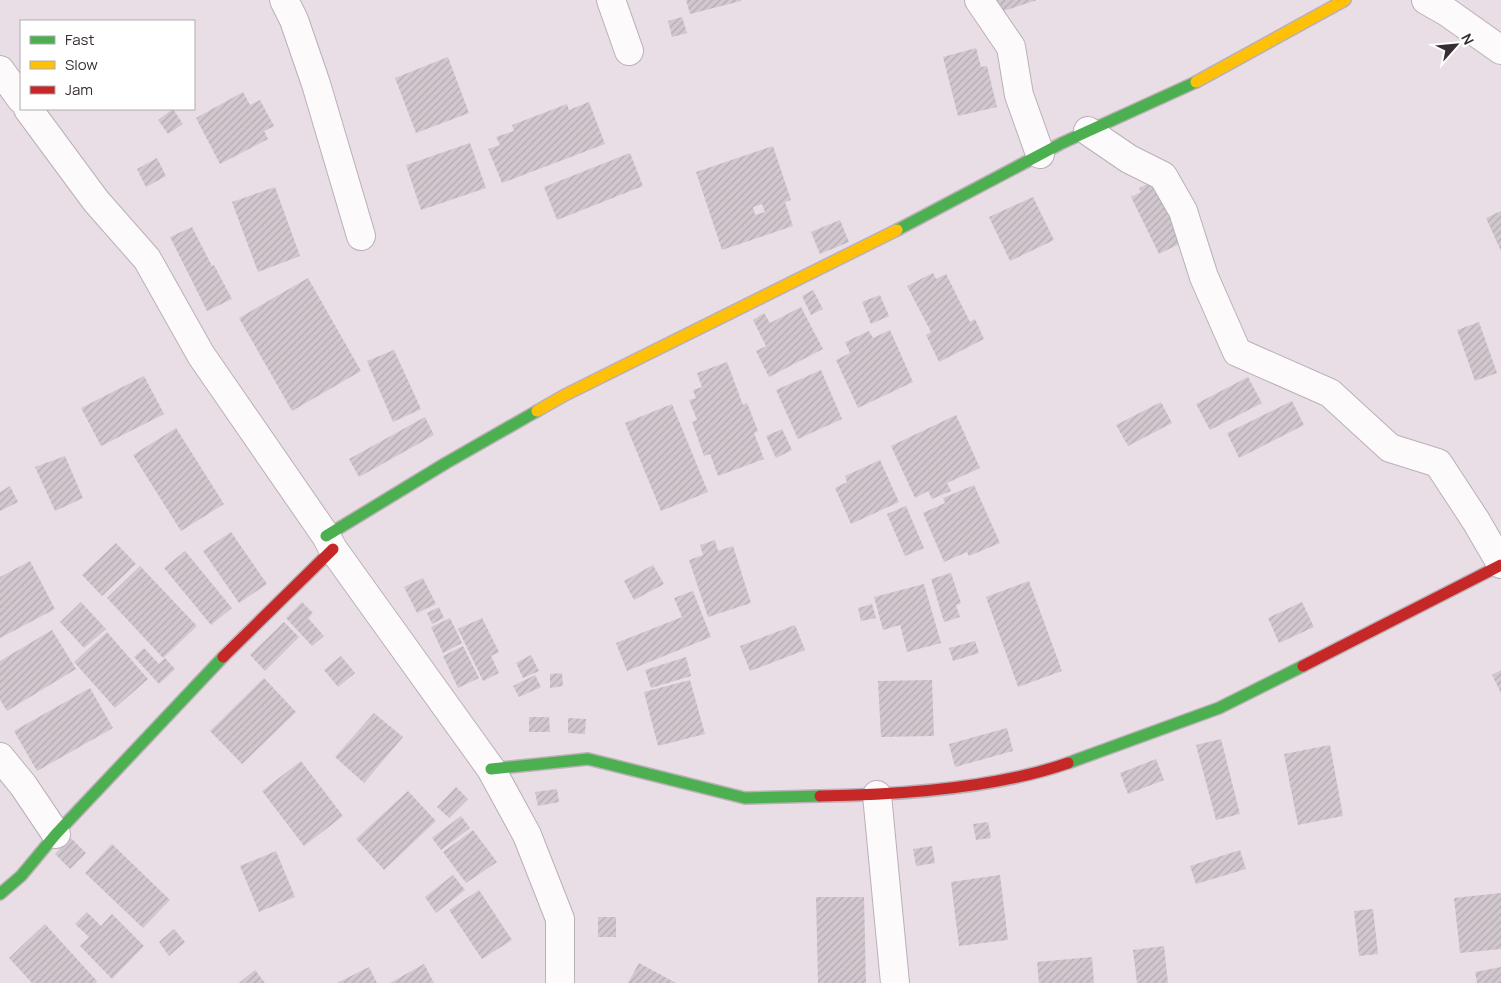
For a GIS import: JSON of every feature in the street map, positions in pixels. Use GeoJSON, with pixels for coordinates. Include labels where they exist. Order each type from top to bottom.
{"type":"FeatureCollection","features":[{"type":"Feature","properties":{"kind":"street"},"geometry":{"type":"LineString","coordinates":[[284,0],[294,20],[316,84],[361,236]]}},
{"type":"Feature","properties":{"kind":"street"},"geometry":{"type":"LineString","coordinates":[[611,0],[629,51]]}},
{"type":"Feature","properties":{"kind":"street"},"geometry":{"type":"LineString","coordinates":[[979,0],[1011,47],[1019,95],[1040,154]]}},
{"type":"Feature","properties":{"kind":"street"},"geometry":{"type":"LineString","coordinates":[[0,894],[21,876],[56,834],[330,542],[446,463],[565,395],[871,244],[1040,154],[1208,76],[1345,0]]}},
{"type":"Feature","properties":{"kind":"street"},"geometry":{"type":"LineString","coordinates":[[1426,0],[1447,12],[1501,50]]}},
{"type":"Feature","properties":{"kind":"street"},"geometry":{"type":"LineString","coordinates":[[0,70],[20,98]]}},
{"type":"Feature","properties":{"kind":"street"},"geometry":{"type":"LineString","coordinates":[[29,110],[96,201],[146,259],[201,355],[330,542],[491,769],[527,835],[560,919],[560,983]]}},
{"type":"Feature","properties":{"kind":"street"},"geometry":{"type":"LineString","coordinates":[[491,769],[588,758],[745,798],[876,795],[970,785],[1042,772],[1219,708],[1501,564],[1476,521],[1438,464],[1390,448],[1330,392],[1237,352],[1204,277],[1183,211],[1163,176],[1129,158],[1088,131]]}},
{"type":"Feature","properties":{"kind":"street"},"geometry":{"type":"LineString","coordinates":[[0,757],[23,785],[56,834]]}},
{"type":"Feature","properties":{"kind":"street"},"geometry":{"type":"LineString","coordinates":[[876,795],[895,983]]}},
{"type":"Feature","properties":{"kind":"building"},"geometry":{"type":"Polygon","coordinates":[[[686,0],[741,0],[741,1],[690,14],[686,0]]]}},
{"type":"Feature","properties":{"kind":"building"},"geometry":{"type":"Polygon","coordinates":[[[989,0],[1037,0],[994,14],[989,0]]]}},
{"type":"Feature","properties":{"kind":"building"},"geometry":{"type":"Polygon","coordinates":[[[682,17],[687,33],[672,37],[668,21],[682,17]]]}},
{"type":"Feature","properties":{"kind":"building"},"geometry":{"type":"Polygon","coordinates":[[[976,48],[981,67],[987,66],[997,107],[958,116],[943,57],[976,48]]]}},
{"type":"Feature","properties":{"kind":"building"},"geometry":{"type":"Polygon","coordinates":[[[448,57],[469,113],[416,133],[395,78],[448,57]]]}},
{"type":"Feature","properties":{"kind":"building"},"geometry":{"type":"Polygon","coordinates":[[[243,92],[250,105],[260,100],[274,126],[264,131],[268,139],[220,164],[196,118],[243,92]]]}},
{"type":"Feature","properties":{"kind":"building"},"geometry":{"type":"Polygon","coordinates":[[[589,102],[605,144],[502,183],[488,149],[500,145],[496,137],[514,131],[512,125],[567,104],[569,110],[589,102]]]}},
{"type":"Feature","properties":{"kind":"building"},"geometry":{"type":"Polygon","coordinates":[[[174,110],[183,124],[168,134],[158,120],[174,110]]]}},
{"type":"Feature","properties":{"kind":"building"},"geometry":{"type":"Polygon","coordinates":[[[470,143],[486,188],[421,210],[406,165],[470,143]]]}},
{"type":"Feature","properties":{"kind":"building"},"geometry":{"type":"Polygon","coordinates":[[[773,146],[791,200],[785,202],[793,226],[722,250],[696,172],[773,146]],[[762,204],[753,207],[755,215],[765,212],[762,204]]]}},
{"type":"Feature","properties":{"kind":"building"},"geometry":{"type":"Polygon","coordinates":[[[630,153],[643,186],[557,220],[544,187],[630,153]]]}},
{"type":"Feature","properties":{"kind":"building"},"geometry":{"type":"Polygon","coordinates":[[[157,158],[166,176],[146,187],[137,169],[157,158]]]}},
{"type":"Feature","properties":{"kind":"building"},"geometry":{"type":"Polygon","coordinates":[[[1150,183],[1152,187],[1159,183],[1187,240],[1159,254],[1131,197],[1141,192],[1139,188],[1150,183]]]}},
{"type":"Feature","properties":{"kind":"building"},"geometry":{"type":"Polygon","coordinates":[[[275,187],[300,256],[258,272],[232,202],[275,187]]]}},
{"type":"Feature","properties":{"kind":"building"},"geometry":{"type":"Polygon","coordinates":[[[1033,197],[1054,240],[1010,261],[989,217],[1033,197]]]}},
{"type":"Feature","properties":{"kind":"building"},"geometry":{"type":"Polygon","coordinates":[[[1501,211],[1501,251],[1486,218],[1501,211]]]}},
{"type":"Feature","properties":{"kind":"building"},"geometry":{"type":"Polygon","coordinates":[[[840,220],[849,242],[820,254],[811,232],[840,220]]]}},
{"type":"Feature","properties":{"kind":"building"},"geometry":{"type":"Polygon","coordinates":[[[192,227],[232,299],[207,311],[170,237],[192,227]]]}},
{"type":"Feature","properties":{"kind":"building"},"geometry":{"type":"Polygon","coordinates":[[[933,273],[936,279],[946,274],[970,322],[975,319],[984,339],[939,362],[926,335],[931,332],[907,286],[933,273]]]}},
{"type":"Feature","properties":{"kind":"building"},"geometry":{"type":"Polygon","coordinates":[[[308,278],[361,371],[292,411],[239,318],[308,278]]]}},
{"type":"Feature","properties":{"kind":"building"},"geometry":{"type":"Polygon","coordinates":[[[813,290],[823,309],[811,315],[802,296],[813,290]]]}},
{"type":"Feature","properties":{"kind":"building"},"geometry":{"type":"Polygon","coordinates":[[[880,295],[889,316],[871,324],[862,302],[880,295]]]}},
{"type":"Feature","properties":{"kind":"building"},"geometry":{"type":"Polygon","coordinates":[[[801,307],[823,349],[769,377],[756,351],[766,346],[753,320],[764,313],[770,323],[801,307]]]}},
{"type":"Feature","properties":{"kind":"building"},"geometry":{"type":"Polygon","coordinates":[[[1479,322],[1497,373],[1475,381],[1457,330],[1479,322]]]}},
{"type":"Feature","properties":{"kind":"building"},"geometry":{"type":"Polygon","coordinates":[[[890,330],[913,382],[858,408],[836,360],[850,353],[845,342],[869,331],[873,338],[890,330]]]}},
{"type":"Feature","properties":{"kind":"building"},"geometry":{"type":"Polygon","coordinates":[[[394,350],[421,409],[393,422],[367,361],[394,350]]]}},
{"type":"Feature","properties":{"kind":"building"},"geometry":{"type":"Polygon","coordinates":[[[727,362],[743,405],[747,403],[758,431],[754,433],[764,459],[718,476],[710,454],[704,456],[692,422],[697,420],[689,400],[696,398],[693,390],[702,387],[697,373],[727,362]]]}},
{"type":"Feature","properties":{"kind":"building"},"geometry":{"type":"Polygon","coordinates":[[[821,370],[842,419],[798,439],[776,390],[821,370]]]}},
{"type":"Feature","properties":{"kind":"building"},"geometry":{"type":"Polygon","coordinates":[[[144,376],[164,414],[101,446],[81,408],[144,376]]]}},
{"type":"Feature","properties":{"kind":"building"},"geometry":{"type":"Polygon","coordinates":[[[1248,377],[1262,403],[1210,430],[1196,404],[1248,377]]]}},
{"type":"Feature","properties":{"kind":"building"},"geometry":{"type":"Polygon","coordinates":[[[1292,401],[1304,425],[1239,458],[1227,433],[1292,401]]]}},
{"type":"Feature","properties":{"kind":"building"},"geometry":{"type":"Polygon","coordinates":[[[1161,402],[1172,423],[1128,446],[1116,425],[1161,402]]]}},
{"type":"Feature","properties":{"kind":"building"},"geometry":{"type":"Polygon","coordinates":[[[672,404],[708,492],[661,511],[625,423],[672,404]]]}},
{"type":"Feature","properties":{"kind":"building"},"geometry":{"type":"Polygon","coordinates":[[[956,415],[980,468],[947,483],[951,491],[932,499],[928,491],[915,498],[891,446],[956,415]]]}},
{"type":"Feature","properties":{"kind":"building"},"geometry":{"type":"Polygon","coordinates":[[[425,417],[434,435],[359,477],[349,459],[425,417]]]}},
{"type":"Feature","properties":{"kind":"building"},"geometry":{"type":"Polygon","coordinates":[[[176,428],[224,504],[181,531],[133,455],[176,428]]]}},
{"type":"Feature","properties":{"kind":"building"},"geometry":{"type":"Polygon","coordinates":[[[782,429],[792,450],[776,458],[766,436],[782,429]]]}},
{"type":"Feature","properties":{"kind":"building"},"geometry":{"type":"Polygon","coordinates":[[[65,456],[83,498],[55,511],[35,467],[65,456]]]}},
{"type":"Feature","properties":{"kind":"building"},"geometry":{"type":"Polygon","coordinates":[[[880,460],[899,502],[851,524],[835,488],[847,482],[845,476],[880,460]]]}},
{"type":"Feature","properties":{"kind":"building"},"geometry":{"type":"Polygon","coordinates":[[[974,485],[1000,543],[969,556],[967,552],[944,562],[923,513],[945,503],[943,498],[974,485]]]}},
{"type":"Feature","properties":{"kind":"building"},"geometry":{"type":"Polygon","coordinates":[[[10,486],[18,502],[0,511],[0,492],[10,486]]]}},
{"type":"Feature","properties":{"kind":"building"},"geometry":{"type":"Polygon","coordinates":[[[906,506],[924,548],[905,556],[887,514],[906,506]]]}},
{"type":"Feature","properties":{"kind":"building"},"geometry":{"type":"Polygon","coordinates":[[[231,532],[267,584],[239,603],[203,551],[231,532]]]}},
{"type":"Feature","properties":{"kind":"building"},"geometry":{"type":"Polygon","coordinates":[[[715,540],[718,551],[733,546],[751,603],[708,617],[689,560],[703,555],[700,545],[715,540]]]}},
{"type":"Feature","properties":{"kind":"building"},"geometry":{"type":"Polygon","coordinates":[[[116,543],[136,564],[102,596],[82,575],[116,543]]]}},
{"type":"Feature","properties":{"kind":"building"},"geometry":{"type":"Polygon","coordinates":[[[185,551],[232,608],[211,625],[164,568],[185,551]]]}},
{"type":"Feature","properties":{"kind":"building"},"geometry":{"type":"Polygon","coordinates":[[[30,561],[55,609],[0,638],[0,577],[30,561]]]}},
{"type":"Feature","properties":{"kind":"building"},"geometry":{"type":"Polygon","coordinates":[[[653,565],[664,584],[634,600],[624,581],[653,565]]]}},
{"type":"Feature","properties":{"kind":"building"},"geometry":{"type":"Polygon","coordinates":[[[140,566],[197,626],[163,658],[107,598],[140,566]]]}},
{"type":"Feature","properties":{"kind":"building"},"geometry":{"type":"Polygon","coordinates":[[[951,573],[961,603],[956,605],[960,617],[944,622],[931,579],[951,573]]]}},
{"type":"Feature","properties":{"kind":"building"},"geometry":{"type":"Polygon","coordinates":[[[423,578],[436,604],[417,613],[404,587],[423,578]]]}},
{"type":"Feature","properties":{"kind":"building"},"geometry":{"type":"Polygon","coordinates":[[[1029,581],[1062,671],[1018,687],[986,597],[1029,581]]]}},
{"type":"Feature","properties":{"kind":"building"},"geometry":{"type":"Polygon","coordinates":[[[924,584],[941,643],[907,652],[900,625],[883,630],[874,597],[924,584]]]}},
{"type":"Feature","properties":{"kind":"building"},"geometry":{"type":"Polygon","coordinates":[[[693,591],[711,637],[627,671],[616,643],[682,617],[674,598],[693,591]]]}},
{"type":"Feature","properties":{"kind":"building"},"geometry":{"type":"Polygon","coordinates":[[[81,602],[106,629],[84,648],[60,622],[81,602]]]}},
{"type":"Feature","properties":{"kind":"building"},"geometry":{"type":"Polygon","coordinates":[[[302,602],[313,613],[308,618],[324,636],[312,646],[286,618],[302,602]]]}},
{"type":"Feature","properties":{"kind":"building"},"geometry":{"type":"Polygon","coordinates":[[[1302,602],[1314,627],[1279,643],[1268,618],[1302,602]]]}},
{"type":"Feature","properties":{"kind":"building"},"geometry":{"type":"Polygon","coordinates":[[[872,604],[876,618],[861,621],[858,608],[872,604]]]}},
{"type":"Feature","properties":{"kind":"building"},"geometry":{"type":"Polygon","coordinates":[[[439,607],[444,618],[432,624],[427,613],[439,607]]]}},
{"type":"Feature","properties":{"kind":"building"},"geometry":{"type":"Polygon","coordinates":[[[450,618],[462,643],[443,653],[431,627],[450,618]]]}},
{"type":"Feature","properties":{"kind":"building"},"geometry":{"type":"Polygon","coordinates":[[[482,618],[499,652],[491,656],[499,673],[483,681],[458,629],[482,618]]]}},
{"type":"Feature","properties":{"kind":"building"},"geometry":{"type":"Polygon","coordinates":[[[284,622],[299,637],[265,671],[250,655],[284,622]]]}},
{"type":"Feature","properties":{"kind":"building"},"geometry":{"type":"Polygon","coordinates":[[[795,625],[805,650],[750,671],[740,646],[795,625]]]}},
{"type":"Feature","properties":{"kind":"building"},"geometry":{"type":"Polygon","coordinates":[[[52,630],[76,669],[7,711],[0,700],[0,661],[52,630]]]}},
{"type":"Feature","properties":{"kind":"building"},"geometry":{"type":"Polygon","coordinates":[[[107,632],[148,679],[115,708],[74,662],[107,632]]]}},
{"type":"Feature","properties":{"kind":"building"},"geometry":{"type":"Polygon","coordinates":[[[975,641],[979,653],[953,661],[949,648],[975,641]]]}},
{"type":"Feature","properties":{"kind":"building"},"geometry":{"type":"Polygon","coordinates":[[[463,646],[479,678],[458,688],[443,656],[463,646]]]}},
{"type":"Feature","properties":{"kind":"building"},"geometry":{"type":"Polygon","coordinates":[[[144,648],[159,664],[165,658],[175,669],[159,684],[134,657],[144,648]]]}},
{"type":"Feature","properties":{"kind":"building"},"geometry":{"type":"Polygon","coordinates":[[[531,655],[539,671],[523,678],[516,663],[531,655]]]}},
{"type":"Feature","properties":{"kind":"building"},"geometry":{"type":"Polygon","coordinates":[[[341,656],[355,673],[338,687],[324,670],[341,656]]]}},
{"type":"Feature","properties":{"kind":"building"},"geometry":{"type":"Polygon","coordinates":[[[686,657],[691,676],[651,688],[645,670],[686,657]]]}},
{"type":"Feature","properties":{"kind":"building"},"geometry":{"type":"Polygon","coordinates":[[[1501,670],[1501,693],[1492,675],[1501,670]]]}},
{"type":"Feature","properties":{"kind":"building"},"geometry":{"type":"Polygon","coordinates":[[[562,673],[563,686],[550,688],[550,674],[562,673]]]}},
{"type":"Feature","properties":{"kind":"building"},"geometry":{"type":"Polygon","coordinates":[[[535,675],[541,687],[519,697],[513,686],[535,675]]]}},
{"type":"Feature","properties":{"kind":"building"},"geometry":{"type":"Polygon","coordinates":[[[264,678],[296,712],[242,764],[210,731],[264,678]]]}},
{"type":"Feature","properties":{"kind":"building"},"geometry":{"type":"Polygon","coordinates":[[[690,680],[705,734],[658,746],[644,692],[690,680]]]}},
{"type":"Feature","properties":{"kind":"building"},"geometry":{"type":"Polygon","coordinates":[[[932,680],[934,736],[881,737],[878,681],[932,680]]]}},
{"type":"Feature","properties":{"kind":"building"},"geometry":{"type":"Polygon","coordinates":[[[90,688],[113,728],[37,771],[14,731],[90,688]]]}},
{"type":"Feature","properties":{"kind":"building"},"geometry":{"type":"Polygon","coordinates":[[[374,713],[403,737],[364,783],[335,757],[374,713]]]}},
{"type":"Feature","properties":{"kind":"building"},"geometry":{"type":"Polygon","coordinates":[[[529,717],[549,717],[550,732],[529,732],[529,717]]]}},
{"type":"Feature","properties":{"kind":"building"},"geometry":{"type":"Polygon","coordinates":[[[568,718],[586,719],[585,734],[568,733],[568,718]]]}},
{"type":"Feature","properties":{"kind":"building"},"geometry":{"type":"Polygon","coordinates":[[[1007,728],[1013,751],[955,767],[949,744],[1007,728]]]}},
{"type":"Feature","properties":{"kind":"building"},"geometry":{"type":"Polygon","coordinates":[[[1221,739],[1240,814],[1216,820],[1196,745],[1221,739]]]}},
{"type":"Feature","properties":{"kind":"building"},"geometry":{"type":"Polygon","coordinates":[[[1330,745],[1343,816],[1298,825],[1284,754],[1330,745]]]}},
{"type":"Feature","properties":{"kind":"building"},"geometry":{"type":"Polygon","coordinates":[[[1156,759],[1164,780],[1128,794],[1120,773],[1156,759]]]}},
{"type":"Feature","properties":{"kind":"building"},"geometry":{"type":"Polygon","coordinates":[[[301,761],[343,816],[304,846],[262,791],[301,761]]]}},
{"type":"Feature","properties":{"kind":"building"},"geometry":{"type":"Polygon","coordinates":[[[456,787],[468,799],[449,818],[437,807],[456,787]]]}},
{"type":"Feature","properties":{"kind":"building"},"geometry":{"type":"Polygon","coordinates":[[[557,789],[559,802],[538,806],[535,792],[557,789]]]}},
{"type":"Feature","properties":{"kind":"building"},"geometry":{"type":"Polygon","coordinates":[[[408,791],[436,821],[384,870],[356,839],[408,791]]]}},
{"type":"Feature","properties":{"kind":"building"},"geometry":{"type":"Polygon","coordinates":[[[461,816],[470,828],[441,850],[432,838],[461,816]]]}},
{"type":"Feature","properties":{"kind":"building"},"geometry":{"type":"Polygon","coordinates":[[[988,822],[991,838],[976,840],[973,824],[988,822]]]}},
{"type":"Feature","properties":{"kind":"building"},"geometry":{"type":"Polygon","coordinates":[[[473,830],[497,862],[466,883],[443,852],[473,830]]]}},
{"type":"Feature","properties":{"kind":"building"},"geometry":{"type":"Polygon","coordinates":[[[71,838],[86,853],[70,869],[55,854],[71,838]]]}},
{"type":"Feature","properties":{"kind":"building"},"geometry":{"type":"Polygon","coordinates":[[[112,844],[170,900],[143,928],[85,873],[112,844]]]}},
{"type":"Feature","properties":{"kind":"building"},"geometry":{"type":"Polygon","coordinates":[[[932,846],[935,863],[916,866],[913,849],[932,846]]]}},
{"type":"Feature","properties":{"kind":"building"},"geometry":{"type":"Polygon","coordinates":[[[1240,850],[1246,869],[1196,884],[1190,866],[1240,850]]]}},
{"type":"Feature","properties":{"kind":"building"},"geometry":{"type":"Polygon","coordinates":[[[276,851],[295,897],[259,912],[240,866],[276,851]]]}},
{"type":"Feature","properties":{"kind":"building"},"geometry":{"type":"Polygon","coordinates":[[[453,875],[465,890],[436,913],[425,897],[453,875]]]}},
{"type":"Feature","properties":{"kind":"building"},"geometry":{"type":"Polygon","coordinates":[[[1000,875],[1008,940],[959,946],[951,882],[1000,875]]]}},
{"type":"Feature","properties":{"kind":"building"},"geometry":{"type":"Polygon","coordinates":[[[479,890],[512,940],[482,959],[449,910],[479,890]]]}},
{"type":"Feature","properties":{"kind":"building"},"geometry":{"type":"Polygon","coordinates":[[[1501,893],[1501,949],[1460,953],[1454,898],[1501,893]]]}},
{"type":"Feature","properties":{"kind":"building"},"geometry":{"type":"Polygon","coordinates":[[[816,897],[864,897],[866,983],[818,983],[816,897]]]}},
{"type":"Feature","properties":{"kind":"building"},"geometry":{"type":"Polygon","coordinates":[[[1373,909],[1378,954],[1359,956],[1354,911],[1373,909]]]}},
{"type":"Feature","properties":{"kind":"building"},"geometry":{"type":"Polygon","coordinates":[[[87,912],[101,926],[112,914],[144,946],[112,979],[80,946],[89,937],[75,924],[87,912]]]}},
{"type":"Feature","properties":{"kind":"building"},"geometry":{"type":"Polygon","coordinates":[[[598,917],[616,917],[616,937],[598,937],[598,917]]]}},
{"type":"Feature","properties":{"kind":"building"},"geometry":{"type":"Polygon","coordinates":[[[45,924],[97,981],[96,983],[32,983],[9,958],[45,924]]]}},
{"type":"Feature","properties":{"kind":"building"},"geometry":{"type":"Polygon","coordinates":[[[174,929],[185,942],[169,956],[159,942],[174,929]]]}},
{"type":"Feature","properties":{"kind":"building"},"geometry":{"type":"Polygon","coordinates":[[[1164,946],[1168,983],[1137,983],[1133,950],[1164,946]]]}},
{"type":"Feature","properties":{"kind":"building"},"geometry":{"type":"Polygon","coordinates":[[[1092,957],[1094,983],[1039,983],[1037,962],[1092,957]]]}},
{"type":"Feature","properties":{"kind":"building"},"geometry":{"type":"Polygon","coordinates":[[[639,963],[676,983],[628,983],[639,963]]]}},
{"type":"Feature","properties":{"kind":"building"},"geometry":{"type":"Polygon","coordinates":[[[424,964],[434,983],[390,983],[424,964]]]}},
{"type":"Feature","properties":{"kind":"building"},"geometry":{"type":"Polygon","coordinates":[[[369,967],[377,983],[337,983],[369,967]]]}},
{"type":"Feature","properties":{"kind":"building"},"geometry":{"type":"Polygon","coordinates":[[[1501,967],[1501,983],[1477,983],[1475,972],[1501,967]]]}},
{"type":"Feature","properties":{"kind":"building"},"geometry":{"type":"Polygon","coordinates":[[[255,970],[265,983],[239,983],[255,970]]]}},
{"type":"Feature","properties":{"kind":"traffic: fast"},"geometry":{"type":"LineString","coordinates":[[897,230],[1062,143],[1196,82]]}},
{"type":"Feature","properties":{"kind":"traffic: fast"},"geometry":{"type":"LineString","coordinates":[[326,536],[446,463],[537,411]]}},
{"type":"Feature","properties":{"kind":"traffic: fast"},"geometry":{"type":"LineString","coordinates":[[0,894],[21,876],[56,834],[223,657]]}},
{"type":"Feature","properties":{"kind":"traffic: fast"},"geometry":{"type":"LineString","coordinates":[[1068,763],[1219,708],[1303,666]]}},
{"type":"Feature","properties":{"kind":"traffic: fast"},"geometry":{"type":"LineString","coordinates":[[491,769],[588,759],[745,798],[820,796]]}},
{"type":"Feature","properties":{"kind":"traffic: slow"},"geometry":{"type":"LineString","coordinates":[[1196,82],[1345,0]]}},
{"type":"Feature","properties":{"kind":"traffic: slow"},"geometry":{"type":"LineString","coordinates":[[537,411],[565,395],[897,230]]}},
{"type":"Feature","properties":{"kind":"traffic: jam"},"geometry":{"type":"LineString","coordinates":[[223,657],[333,549]]}},
{"type":"Feature","properties":{"kind":"traffic: jam"},"geometry":{"type":"LineString","coordinates":[[1303,666],[1501,565]]}},
{"type":"Feature","properties":{"kind":"traffic: jam"},"geometry":{"type":"LineString","coordinates":[[820,796],[913,792],[978,785],[1039,772],[1068,763]]}}]}
